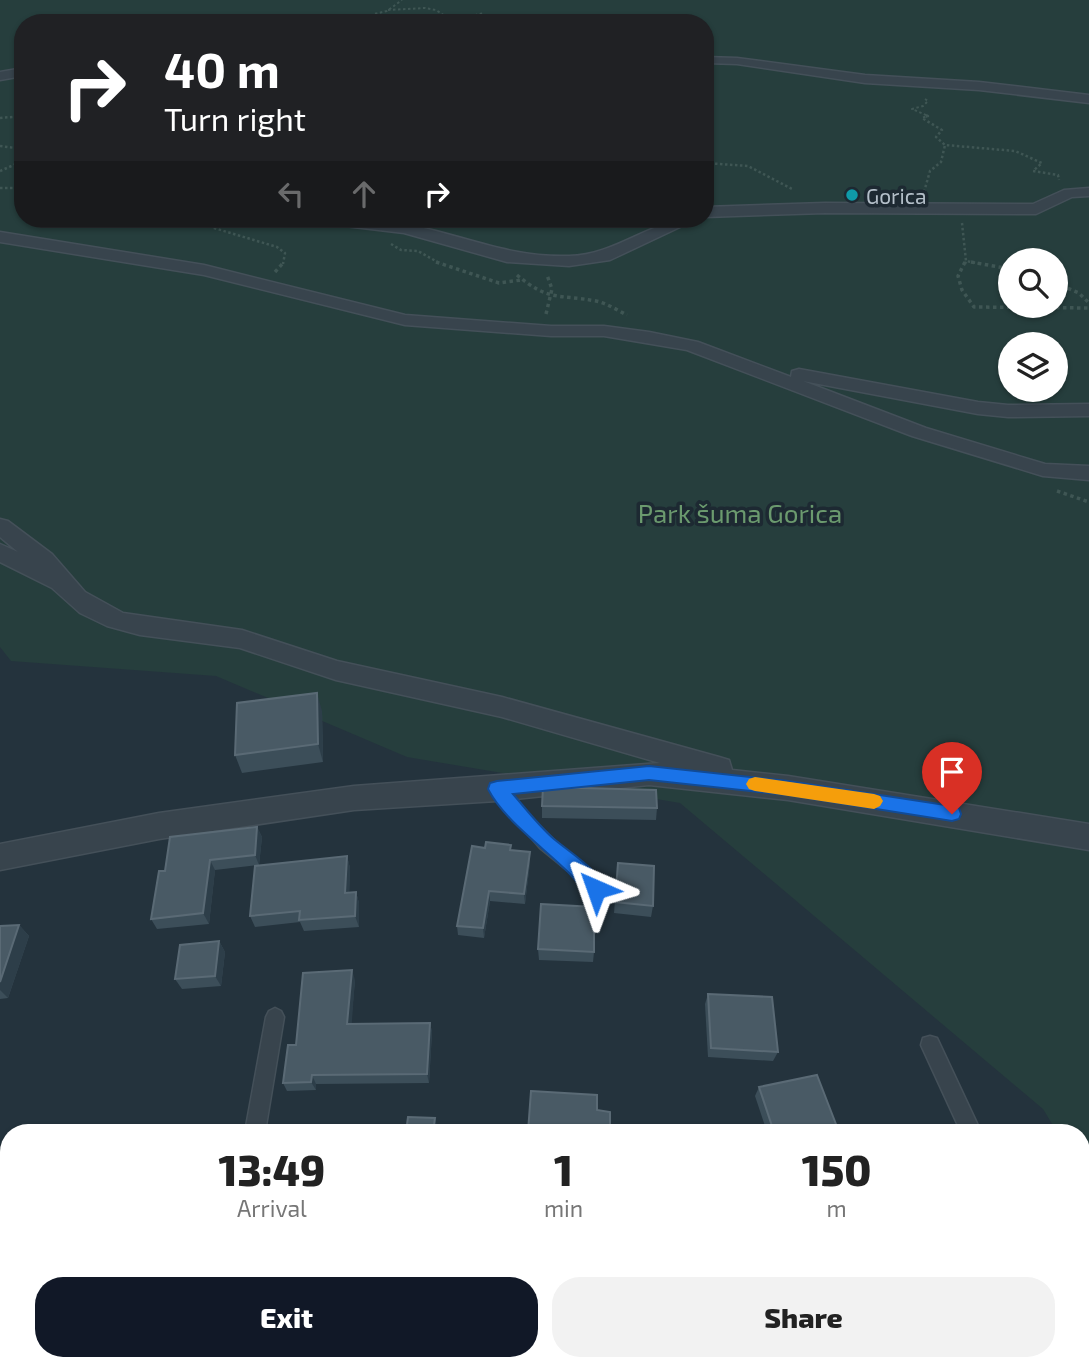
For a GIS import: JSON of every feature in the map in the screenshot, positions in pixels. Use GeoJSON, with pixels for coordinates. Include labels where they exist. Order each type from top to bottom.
{"type":"FeatureCollection","features":[{"type":"Feature","properties":{"kind":"street"},"geometry":{"type":"LineString","coordinates":[[714,60],[918,84],[979,86],[1089,99]]}},
{"type":"Feature","properties":{"kind":"street"},"geometry":{"type":"LineString","coordinates":[[714,212],[825,208],[1036,209],[1069,194],[1089,192]]}},
{"type":"Feature","properties":{"kind":"street"},"geometry":{"type":"LineString","coordinates":[[405,228],[522,259],[569,261],[604,257],[669,228]]}},
{"type":"Feature","properties":{"kind":"street"},"geometry":{"type":"LineString","coordinates":[[0,237],[204,270],[405,320],[551,331],[604,331],[692,346],[919,432],[1043,470],[1089,473]]}},
{"type":"Feature","properties":{"kind":"street"},"geometry":{"type":"LineString","coordinates":[[749,369],[815,376],[978,408],[1008,411],[1089,410]]}},
{"type":"Feature","properties":{"kind":"street"},"geometry":{"type":"LineString","coordinates":[[0,526],[44,559],[60,582],[89,607],[128,624],[242,639],[336,670],[502,707],[788,788]]}},
{"type":"Feature","properties":{"kind":"street"},"geometry":{"type":"LineString","coordinates":[[0,552],[47,579],[60,582]]}},
{"type":"Feature","properties":{"kind":"street"},"geometry":{"type":"LineString","coordinates":[[0,857],[159,826],[354,799],[497,789],[649,773],[788,788],[1089,837]]}},
{"type":"Feature","properties":{"kind":"lane"},"geometry":{"type":"LineString","coordinates":[[497,789],[546,843],[596,889]]}},
{"type":"Feature","properties":{"kind":"lane"},"geometry":{"type":"LineString","coordinates":[[256,1124],[275,1017]]}},
{"type":"Feature","properties":{"kind":"lane"},"geometry":{"type":"LineString","coordinates":[[930,1045],[967,1124]]}},
{"type":"Feature","properties":{"kind":"path"},"geometry":{"type":"LineString","coordinates":[[388,10],[402,0]]}},
{"type":"Feature","properties":{"kind":"path"},"geometry":{"type":"LineString","coordinates":[[374,14],[388,10],[425,8],[442,14]]}},
{"type":"Feature","properties":{"kind":"path"},"geometry":{"type":"LineString","coordinates":[[477,14],[484,13]]}},
{"type":"Feature","properties":{"kind":"path"},"geometry":{"type":"LineString","coordinates":[[918,84],[918,89],[923,91],[924,99],[928,101],[923,106],[912,109],[929,116],[922,118],[943,130],[936,137],[945,145],[1022,153],[1042,163],[1033,171],[1058,175],[1060,181],[1064,181]]}},
{"type":"Feature","properties":{"kind":"path"},"geometry":{"type":"LineString","coordinates":[[919,210],[930,171],[941,162],[945,145]]}},
{"type":"Feature","properties":{"kind":"path"},"geometry":{"type":"LineString","coordinates":[[714,164],[748,166],[825,208]]}},
{"type":"Feature","properties":{"kind":"path"},"geometry":{"type":"LineString","coordinates":[[958,210],[966,261],[958,276],[962,290],[974,307],[1089,306]]}},
{"type":"Feature","properties":{"kind":"path"},"geometry":{"type":"LineString","coordinates":[[214,228],[277,247],[285,253],[284,263],[274,273],[272,286]]}},
{"type":"Feature","properties":{"kind":"path"},"geometry":{"type":"LineString","coordinates":[[382,239],[401,250],[418,251],[433,261],[499,283],[522,280]]}},
{"type":"Feature","properties":{"kind":"path"},"geometry":{"type":"LineString","coordinates":[[551,331],[545,316],[551,295],[547,274],[542,267],[522,259],[516,263],[516,270],[522,280],[536,291],[551,295],[558,299],[598,302],[628,315]]}},
{"type":"Feature","properties":{"kind":"path"},"geometry":{"type":"LineString","coordinates":[[966,261],[998,267]]}},
{"type":"Feature","properties":{"kind":"path"},"geometry":{"type":"LineString","coordinates":[[1068,288],[1079,293],[1089,306]]}},
{"type":"Feature","properties":{"kind":"green space","name":"Park šuma Gorica"},"geometry":{"type":"Polygon","coordinates":[[[0,0],[1089,0],[1089,1124],[1052,1124],[1043,1109],[680,803],[407,757],[216,676],[11,661],[0,647],[0,0]]]}},
{"type":"Feature","properties":{"kind":"building"},"geometry":{"type":"Polygon","coordinates":[[[317,693],[318,744],[235,755],[237,703],[317,693]]]}},
{"type":"Feature","properties":{"kind":"building"},"geometry":{"type":"Polygon","coordinates":[[[543,787],[656,790],[657,808],[542,806],[543,787]]]}},
{"type":"Feature","properties":{"kind":"building"},"geometry":{"type":"Polygon","coordinates":[[[257,827],[255,855],[210,860],[203,913],[151,919],[159,871],[165,871],[170,837],[257,827]]]}},
{"type":"Feature","properties":{"kind":"building"},"geometry":{"type":"Polygon","coordinates":[[[486,842],[511,845],[510,850],[530,852],[524,894],[489,891],[483,928],[457,926],[472,846],[485,848],[486,842]]]}},
{"type":"Feature","properties":{"kind":"building"},"geometry":{"type":"Polygon","coordinates":[[[347,856],[345,893],[356,892],[355,916],[299,920],[300,911],[250,916],[255,866],[347,856]]]}},
{"type":"Feature","properties":{"kind":"building"},"geometry":{"type":"Polygon","coordinates":[[[618,863],[654,866],[653,906],[615,902],[618,863]]]}},
{"type":"Feature","properties":{"kind":"building"},"geometry":{"type":"Polygon","coordinates":[[[541,904],[594,907],[594,952],[538,949],[541,904]]]}},
{"type":"Feature","properties":{"kind":"building"},"geometry":{"type":"Polygon","coordinates":[[[19,925],[0,982],[0,926],[19,925]]]}},
{"type":"Feature","properties":{"kind":"building"},"geometry":{"type":"Polygon","coordinates":[[[219,941],[215,976],[175,979],[180,945],[219,941]]]}},
{"type":"Feature","properties":{"kind":"building"},"geometry":{"type":"Polygon","coordinates":[[[352,970],[347,1024],[430,1023],[427,1074],[312,1075],[311,1082],[283,1083],[288,1045],[296,1045],[303,973],[352,970]]]}},
{"type":"Feature","properties":{"kind":"building"},"geometry":{"type":"Polygon","coordinates":[[[708,994],[772,997],[778,1052],[711,1048],[708,994]]]}},
{"type":"Feature","properties":{"kind":"building"},"geometry":{"type":"Polygon","coordinates":[[[817,1075],[836,1124],[771,1124],[759,1087],[817,1075]]]}},
{"type":"Feature","properties":{"kind":"building"},"geometry":{"type":"Polygon","coordinates":[[[531,1091],[597,1095],[597,1110],[610,1112],[610,1124],[529,1124],[531,1091]]]}},
{"type":"Feature","properties":{"kind":"building"},"geometry":{"type":"Polygon","coordinates":[[[408,1117],[435,1118],[434,1124],[407,1124],[408,1117]]]}},
{"type":"Feature","properties":{"kind":"slow traffic"},"geometry":{"type":"LineString","coordinates":[[755,784],[874,801]]}},
{"type":"Feature","properties":{"kind":"place","name":"Gorica"},"geometry":{"type":"Point","coordinates":[852,195]}},
{"type":"Feature","properties":{"kind":"route"},"geometry":{"type":"LineString","coordinates":[[596,889],[546,843],[497,789],[649,773],[788,788],[952,814]]}}]}
